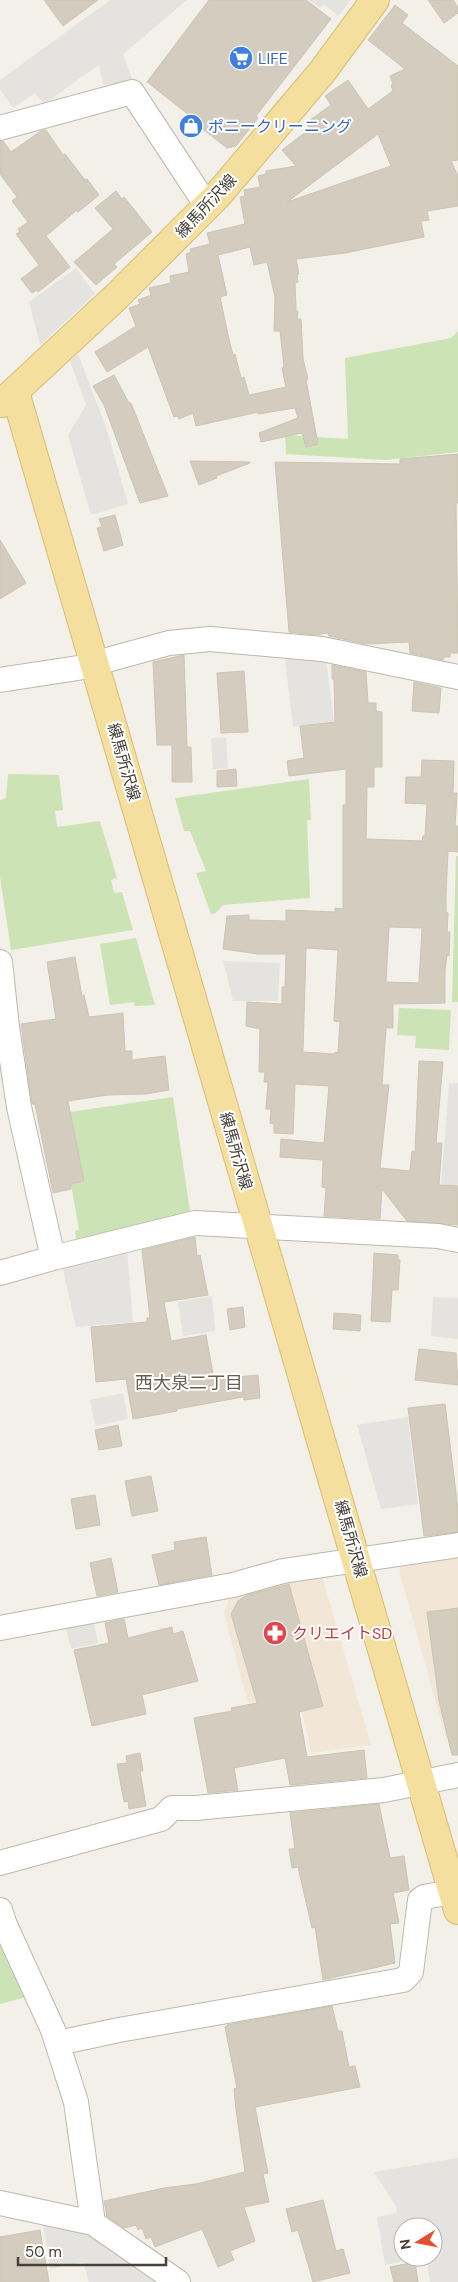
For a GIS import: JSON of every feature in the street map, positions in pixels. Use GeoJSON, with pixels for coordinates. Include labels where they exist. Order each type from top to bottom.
{"type":"FeatureCollection","features":[{"type":"Feature","properties":{"kind":"main road","name":"練馬所沢線"},"geometry":{"type":"LineString","coordinates":[[376,0],[322,72],[265,141],[207,206],[155,259],[8,398],[95,663],[257,1226],[420,1781],[456,1897]]}},
{"type":"Feature","properties":{"kind":"street"},"geometry":{"type":"LineString","coordinates":[[0,128],[132,92],[207,206]]}},
{"type":"Feature","properties":{"kind":"street"},"geometry":{"type":"LineString","coordinates":[[0,681],[68,670],[169,643],[210,639],[322,649],[458,678]]}},
{"type":"Feature","properties":{"kind":"street"},"geometry":{"type":"LineString","coordinates":[[0,962],[7,1027],[19,1107],[53,1258]]}},
{"type":"Feature","properties":{"kind":"street"},"geometry":{"type":"LineString","coordinates":[[0,1273],[195,1223],[438,1236],[458,1240]]}},
{"type":"Feature","properties":{"kind":"street"},"geometry":{"type":"LineString","coordinates":[[0,1628],[233,1585],[283,1571],[458,1545]]}},
{"type":"Feature","properties":{"kind":"street"},"geometry":{"type":"LineString","coordinates":[[0,1864],[161,1819],[172,1808],[196,1808],[384,1790],[420,1781],[458,1775]]}},
{"type":"Feature","properties":{"kind":"street"},"geometry":{"type":"LineString","coordinates":[[58,2043],[172,2020],[403,1980],[411,1972],[420,1900],[424,1897],[456,1897]]}},
{"type":"Feature","properties":{"kind":"street"},"geometry":{"type":"LineString","coordinates":[[0,1910],[58,2043],[76,2102],[93,2223]]}},
{"type":"Feature","properties":{"kind":"street"},"geometry":{"type":"LineString","coordinates":[[0,2203],[93,2223],[178,2282]]}},
{"type":"Feature","properties":{"kind":"shaded area"},"geometry":{"type":"Polygon","coordinates":[[[110,0],[187,0],[123,54],[133,81],[116,85],[114,83],[103,85],[99,65],[44,104],[35,93],[13,108],[0,89],[0,80],[110,0]]]}},
{"type":"Feature","properties":{"kind":"shaded area"},"geometry":{"type":"Polygon","coordinates":[[[309,0],[351,0],[338,16],[324,4],[320,8],[309,0]]]}},
{"type":"Feature","properties":{"kind":"shaded area"},"geometry":{"type":"Polygon","coordinates":[[[76,268],[95,294],[40,345],[29,302],[76,268]]]}},
{"type":"Feature","properties":{"kind":"shaded area"},"geometry":{"type":"Polygon","coordinates":[[[78,354],[106,427],[128,504],[91,515],[68,435],[86,405],[70,361],[78,354]]]}},
{"type":"Feature","properties":{"kind":"shaded area"},"geometry":{"type":"Polygon","coordinates":[[[284,652],[326,659],[334,721],[293,727],[284,652]]]}},
{"type":"Feature","properties":{"kind":"shaded area"},"geometry":{"type":"Polygon","coordinates":[[[226,737],[228,768],[213,769],[211,738],[226,737]]]}},
{"type":"Feature","properties":{"kind":"shaded area"},"geometry":{"type":"Polygon","coordinates":[[[223,961],[280,963],[278,1001],[233,1001],[223,961]]]}},
{"type":"Feature","properties":{"kind":"shaded area"},"geometry":{"type":"Polygon","coordinates":[[[449,1083],[458,1083],[458,1186],[441,1185],[449,1083]]]}},
{"type":"Feature","properties":{"kind":"shaded area"},"geometry":{"type":"Polygon","coordinates":[[[127,1250],[133,1322],[76,1327],[61,1261],[127,1250]]]}},
{"type":"Feature","properties":{"kind":"shaded area"},"geometry":{"type":"Polygon","coordinates":[[[212,1296],[215,1331],[183,1336],[178,1302],[212,1296]]]}},
{"type":"Feature","properties":{"kind":"shaded area"},"geometry":{"type":"Polygon","coordinates":[[[433,1297],[458,1298],[458,1339],[431,1336],[433,1297]]]}},
{"type":"Feature","properties":{"kind":"shaded area"},"geometry":{"type":"Polygon","coordinates":[[[123,1393],[128,1419],[95,1426],[90,1400],[123,1393]]]}},
{"type":"Feature","properties":{"kind":"shaded area"},"geometry":{"type":"Polygon","coordinates":[[[408,1417],[418,1504],[381,1509],[357,1425],[408,1417]]]}},
{"type":"Feature","properties":{"kind":"shaded area"},"geometry":{"type":"Polygon","coordinates":[[[458,1555],[458,1737],[446,1739],[399,1570],[405,1562],[458,1555]]]}},
{"type":"Feature","properties":{"kind":"shaded area"},"geometry":{"type":"Polygon","coordinates":[[[322,1576],[371,1745],[311,1753],[298,1693],[248,1703],[224,1614],[230,1596],[288,1580],[322,1576]]]}},
{"type":"Feature","properties":{"kind":"shaded area"},"geometry":{"type":"Polygon","coordinates":[[[93,1620],[98,1643],[71,1649],[65,1625],[93,1620]]]}},
{"type":"Feature","properties":{"kind":"shaded area"},"geometry":{"type":"Polygon","coordinates":[[[458,2158],[458,2282],[430,2282],[428,2267],[443,2267],[443,2217],[393,2217],[393,2263],[385,2265],[377,2217],[397,2213],[396,2206],[374,2172],[458,2158]]]}},
{"type":"Feature","properties":{"kind":"shaded area"},"geometry":{"type":"Polygon","coordinates":[[[43,2223],[91,2233],[158,2282],[89,2282],[83,2262],[50,2269],[43,2223]]]}},
{"type":"Feature","properties":{"kind":"green space"},"geometry":{"type":"Polygon","coordinates":[[[458,331],[458,452],[385,460],[286,454],[285,435],[348,439],[345,358],[451,338],[458,331]]]}},
{"type":"Feature","properties":{"kind":"green space"},"geometry":{"type":"Polygon","coordinates":[[[8,774],[59,775],[63,810],[55,811],[57,827],[100,821],[117,878],[111,880],[114,893],[122,892],[133,930],[11,950],[0,877],[0,800],[6,798],[8,774]]]}},
{"type":"Feature","properties":{"kind":"green space"},"geometry":{"type":"Polygon","coordinates":[[[309,779],[311,820],[307,820],[310,898],[223,905],[216,913],[211,914],[196,873],[206,871],[190,831],[184,831],[175,798],[309,779]]]}},
{"type":"Feature","properties":{"kind":"green space"},"geometry":{"type":"Polygon","coordinates":[[[456,856],[458,856],[458,1002],[452,1002],[456,856]]]}},
{"type":"Feature","properties":{"kind":"green space"},"geometry":{"type":"Polygon","coordinates":[[[136,938],[155,1005],[135,1006],[134,1002],[110,1005],[100,944],[136,938]]]}},
{"type":"Feature","properties":{"kind":"green space"},"geometry":{"type":"Polygon","coordinates":[[[399,1008],[451,1010],[449,1050],[415,1048],[416,1036],[397,1035],[399,1008]]]}},
{"type":"Feature","properties":{"kind":"green space"},"geometry":{"type":"Polygon","coordinates":[[[173,1097],[191,1218],[77,1246],[75,1231],[79,1230],[71,1184],[84,1181],[70,1112],[173,1097]]]}},
{"type":"Feature","properties":{"kind":"green space"},"geometry":{"type":"Polygon","coordinates":[[[0,1934],[26,1997],[0,2004],[0,1934]]]}},
{"type":"Feature","properties":{"kind":"building"},"geometry":{"type":"Polygon","coordinates":[[[44,0],[98,0],[63,26],[44,0]]]}},
{"type":"Feature","properties":{"kind":"building"},"geometry":{"type":"Polygon","coordinates":[[[209,0],[306,0],[331,19],[256,116],[258,118],[236,146],[227,148],[200,127],[194,136],[181,126],[189,115],[147,82],[209,0]]]}},
{"type":"Feature","properties":{"kind":"building"},"geometry":{"type":"Polygon","coordinates":[[[428,0],[453,0],[458,7],[458,13],[444,23],[428,0]]]}},
{"type":"Feature","properties":{"kind":"building"},"geometry":{"type":"Polygon","coordinates":[[[395,5],[408,15],[402,23],[458,66],[458,160],[451,161],[458,176],[458,206],[427,211],[429,220],[421,221],[424,237],[345,253],[296,259],[299,274],[297,274],[298,282],[295,283],[296,311],[298,311],[297,319],[301,319],[303,359],[318,444],[306,447],[302,433],[261,442],[259,433],[298,418],[295,408],[258,414],[258,412],[196,426],[193,413],[179,419],[178,416],[174,417],[148,347],[107,372],[95,352],[136,326],[129,308],[140,304],[138,300],[151,295],[149,288],[171,283],[170,276],[189,272],[186,254],[191,252],[190,249],[210,244],[207,233],[245,224],[240,197],[245,196],[244,190],[260,187],[258,176],[266,174],[266,171],[296,166],[282,150],[310,129],[306,123],[331,105],[325,96],[348,80],[368,109],[393,91],[390,76],[405,69],[368,40],[395,5]],[[378,134],[287,202],[391,166],[378,134]],[[250,247],[218,255],[227,295],[220,297],[228,335],[241,378],[244,377],[249,395],[286,387],[282,368],[284,367],[280,331],[274,331],[275,297],[267,262],[254,265],[250,247]]]}},
{"type":"Feature","properties":{"kind":"building"},"geometry":{"type":"Polygon","coordinates":[[[46,130],[63,155],[65,154],[99,195],[78,212],[77,210],[46,236],[70,267],[38,292],[37,290],[32,293],[21,279],[39,265],[16,234],[20,232],[18,229],[28,222],[12,201],[17,197],[0,174],[0,141],[3,141],[11,152],[41,131],[46,130]]]}},
{"type":"Feature","properties":{"kind":"building"},"geometry":{"type":"Polygon","coordinates":[[[116,191],[122,199],[124,197],[152,232],[114,264],[117,267],[96,285],[74,262],[113,229],[95,208],[116,191]]]}},
{"type":"Feature","properties":{"kind":"building"},"geometry":{"type":"Polygon","coordinates":[[[114,375],[129,403],[131,403],[168,496],[140,503],[104,405],[93,386],[114,375]]]}},
{"type":"Feature","properties":{"kind":"building"},"geometry":{"type":"Polygon","coordinates":[[[458,454],[458,503],[456,503],[458,653],[450,653],[450,657],[444,657],[443,660],[410,653],[409,642],[366,644],[329,636],[328,633],[316,635],[289,632],[275,462],[400,464],[400,459],[458,454]]]}},
{"type":"Feature","properties":{"kind":"building"},"geometry":{"type":"Polygon","coordinates":[[[190,461],[250,463],[216,476],[217,478],[199,485],[190,461]]]}},
{"type":"Feature","properties":{"kind":"building"},"geometry":{"type":"Polygon","coordinates":[[[115,515],[123,545],[104,551],[97,528],[102,527],[99,519],[115,515]]]}},
{"type":"Feature","properties":{"kind":"building"},"geometry":{"type":"Polygon","coordinates":[[[0,540],[26,583],[0,599],[0,540]]]}},
{"type":"Feature","properties":{"kind":"building"},"geometry":{"type":"Polygon","coordinates":[[[184,655],[187,747],[191,747],[192,782],[172,782],[172,745],[157,745],[153,662],[184,655]]]}},
{"type":"Feature","properties":{"kind":"building"},"geometry":{"type":"Polygon","coordinates":[[[332,665],[366,672],[368,703],[376,703],[376,711],[382,712],[382,767],[374,767],[374,787],[367,787],[366,839],[422,841],[423,836],[425,836],[427,804],[405,803],[406,777],[421,777],[422,760],[454,761],[453,793],[457,793],[455,826],[458,826],[458,852],[448,851],[446,912],[448,913],[447,932],[450,932],[449,956],[447,955],[445,970],[445,1003],[393,1004],[393,1028],[386,1028],[382,1085],[389,1085],[380,1168],[410,1171],[412,1151],[415,1152],[419,1061],[443,1062],[436,1143],[442,1143],[439,1185],[458,1186],[458,1225],[407,1221],[382,1189],[380,1219],[324,1216],[326,1188],[322,1187],[323,1160],[280,1157],[281,1139],[324,1143],[329,1086],[295,1084],[293,1134],[274,1133],[274,1124],[270,1123],[271,1109],[266,1109],[268,1082],[264,1082],[265,1072],[259,1072],[260,1029],[246,1026],[247,1002],[282,1004],[282,987],[285,987],[286,954],[258,954],[223,949],[227,916],[249,915],[249,920],[286,921],[286,910],[335,912],[335,908],[343,909],[343,805],[346,805],[346,769],[289,776],[287,761],[304,758],[300,726],[335,722],[334,679],[332,679],[332,665]],[[389,927],[386,982],[419,983],[422,928],[389,927]],[[306,948],[303,1052],[335,1054],[335,1052],[338,1053],[340,1022],[334,1021],[338,950],[306,948]]]}},
{"type":"Feature","properties":{"kind":"building"},"geometry":{"type":"Polygon","coordinates":[[[244,671],[248,732],[221,733],[217,673],[244,671]]]}},
{"type":"Feature","properties":{"kind":"building"},"geometry":{"type":"Polygon","coordinates":[[[414,682],[441,688],[439,713],[412,711],[414,682]]]}},
{"type":"Feature","properties":{"kind":"building"},"geometry":{"type":"Polygon","coordinates":[[[236,769],[237,786],[217,787],[217,771],[236,769]]]}},
{"type":"Feature","properties":{"kind":"building"},"geometry":{"type":"Polygon","coordinates":[[[75,957],[82,996],[84,995],[89,1017],[123,1013],[125,1051],[132,1051],[132,1060],[165,1056],[169,1090],[146,1094],[107,1095],[68,1101],[84,1181],[71,1184],[71,1189],[53,1193],[35,1104],[32,1104],[21,1024],[56,1019],[47,962],[75,957]]]}},
{"type":"Feature","properties":{"kind":"building"},"geometry":{"type":"Polygon","coordinates":[[[195,1237],[197,1256],[200,1255],[208,1295],[164,1302],[171,1341],[206,1335],[214,1379],[258,1375],[260,1398],[244,1400],[243,1397],[133,1419],[126,1379],[96,1382],[91,1327],[147,1322],[147,1318],[150,1318],[142,1250],[195,1237]]]}},
{"type":"Feature","properties":{"kind":"building"},"geometry":{"type":"Polygon","coordinates":[[[374,1253],[398,1255],[398,1260],[400,1260],[398,1290],[392,1290],[390,1322],[371,1321],[374,1253]]]}},
{"type":"Feature","properties":{"kind":"building"},"geometry":{"type":"Polygon","coordinates":[[[243,1307],[245,1327],[230,1330],[227,1309],[243,1307]]]}},
{"type":"Feature","properties":{"kind":"building"},"geometry":{"type":"Polygon","coordinates":[[[334,1313],[361,1315],[360,1331],[333,1329],[334,1313]]]}},
{"type":"Feature","properties":{"kind":"building"},"geometry":{"type":"Polygon","coordinates":[[[419,1349],[456,1353],[458,1385],[415,1380],[419,1349]]]}},
{"type":"Feature","properties":{"kind":"building"},"geometry":{"type":"Polygon","coordinates":[[[445,1404],[458,1509],[458,1532],[424,1536],[408,1408],[445,1404]]]}},
{"type":"Feature","properties":{"kind":"building"},"geometry":{"type":"Polygon","coordinates":[[[118,1425],[122,1446],[99,1450],[95,1430],[118,1425]]]}},
{"type":"Feature","properties":{"kind":"building"},"geometry":{"type":"Polygon","coordinates":[[[151,1476],[158,1511],[132,1516],[125,1481],[151,1476]]]}},
{"type":"Feature","properties":{"kind":"building"},"geometry":{"type":"Polygon","coordinates":[[[95,1495],[100,1525],[76,1529],[71,1499],[95,1495]]]}},
{"type":"Feature","properties":{"kind":"building"},"geometry":{"type":"Polygon","coordinates":[[[206,1537],[212,1575],[159,1585],[152,1555],[175,1550],[174,1542],[206,1537]]]}},
{"type":"Feature","properties":{"kind":"building"},"geometry":{"type":"Polygon","coordinates":[[[111,1558],[118,1592],[97,1596],[90,1563],[111,1558]]]}},
{"type":"Feature","properties":{"kind":"building"},"geometry":{"type":"Polygon","coordinates":[[[289,1584],[323,1706],[299,1712],[307,1757],[364,1750],[367,1778],[290,1785],[285,1758],[234,1768],[238,1790],[208,1793],[194,1718],[232,1711],[231,1708],[257,1703],[231,1614],[238,1601],[247,1595],[289,1584]]]}},
{"type":"Feature","properties":{"kind":"building"},"geometry":{"type":"Polygon","coordinates":[[[458,1608],[458,1755],[452,1755],[439,1701],[427,1612],[458,1608]]]}},
{"type":"Feature","properties":{"kind":"building"},"geometry":{"type":"Polygon","coordinates":[[[124,1619],[128,1638],[172,1627],[173,1634],[183,1631],[198,1681],[142,1695],[146,1714],[92,1726],[74,1650],[109,1643],[105,1623],[124,1619]]]}},
{"type":"Feature","properties":{"kind":"building"},"geometry":{"type":"Polygon","coordinates":[[[140,1753],[143,1771],[140,1771],[146,1806],[129,1809],[128,1801],[124,1802],[117,1764],[127,1763],[126,1756],[140,1753]]]}},
{"type":"Feature","properties":{"kind":"building"},"geometry":{"type":"Polygon","coordinates":[[[379,1804],[390,1858],[404,1856],[409,1890],[393,1893],[399,1923],[390,1924],[395,1963],[323,1980],[315,1927],[312,1928],[298,1867],[292,1868],[289,1849],[295,1849],[290,1813],[379,1804]]]}},
{"type":"Feature","properties":{"kind":"building"},"geometry":{"type":"Polygon","coordinates":[[[332,2006],[338,2031],[342,2031],[349,2067],[355,2066],[360,2087],[255,2107],[268,2173],[263,2174],[269,2202],[244,2207],[255,2241],[230,2251],[234,2260],[218,2267],[202,2229],[155,2247],[151,2237],[146,2239],[142,2228],[138,2230],[136,2225],[124,2228],[107,2216],[104,2201],[164,2188],[196,2184],[245,2172],[234,2089],[237,2088],[225,2027],[227,2025],[332,2006]]]}},
{"type":"Feature","properties":{"kind":"building"},"geometry":{"type":"Polygon","coordinates":[[[323,2200],[336,2251],[343,2249],[350,2273],[313,2282],[298,2230],[292,2232],[286,2209],[323,2200]]]}},
{"type":"Feature","properties":{"kind":"building"},"geometry":{"type":"Polygon","coordinates":[[[40,2230],[49,2282],[0,2282],[0,2237],[40,2230]]]}},
{"type":"Feature","properties":{"kind":"building"},"geometry":{"type":"Polygon","coordinates":[[[390,2267],[416,2267],[418,2282],[394,2282],[390,2267]]]}},
{"type":"Feature","properties":{"kind":"place","name":"LIFE"},"geometry":{"type":"Point","coordinates":[241,58]}},
{"type":"Feature","properties":{"kind":"place","name":"ポニークリーニング"},"geometry":{"type":"Point","coordinates":[191,126]}},
{"type":"Feature","properties":{"kind":"place","name":"クリエイトSD"},"geometry":{"type":"Point","coordinates":[275,1633]}},
{"type":"Feature","properties":{"kind":"district","name":"西大泉二丁目"},"geometry":{"type":"Point","coordinates":[189,1383]}}]}
